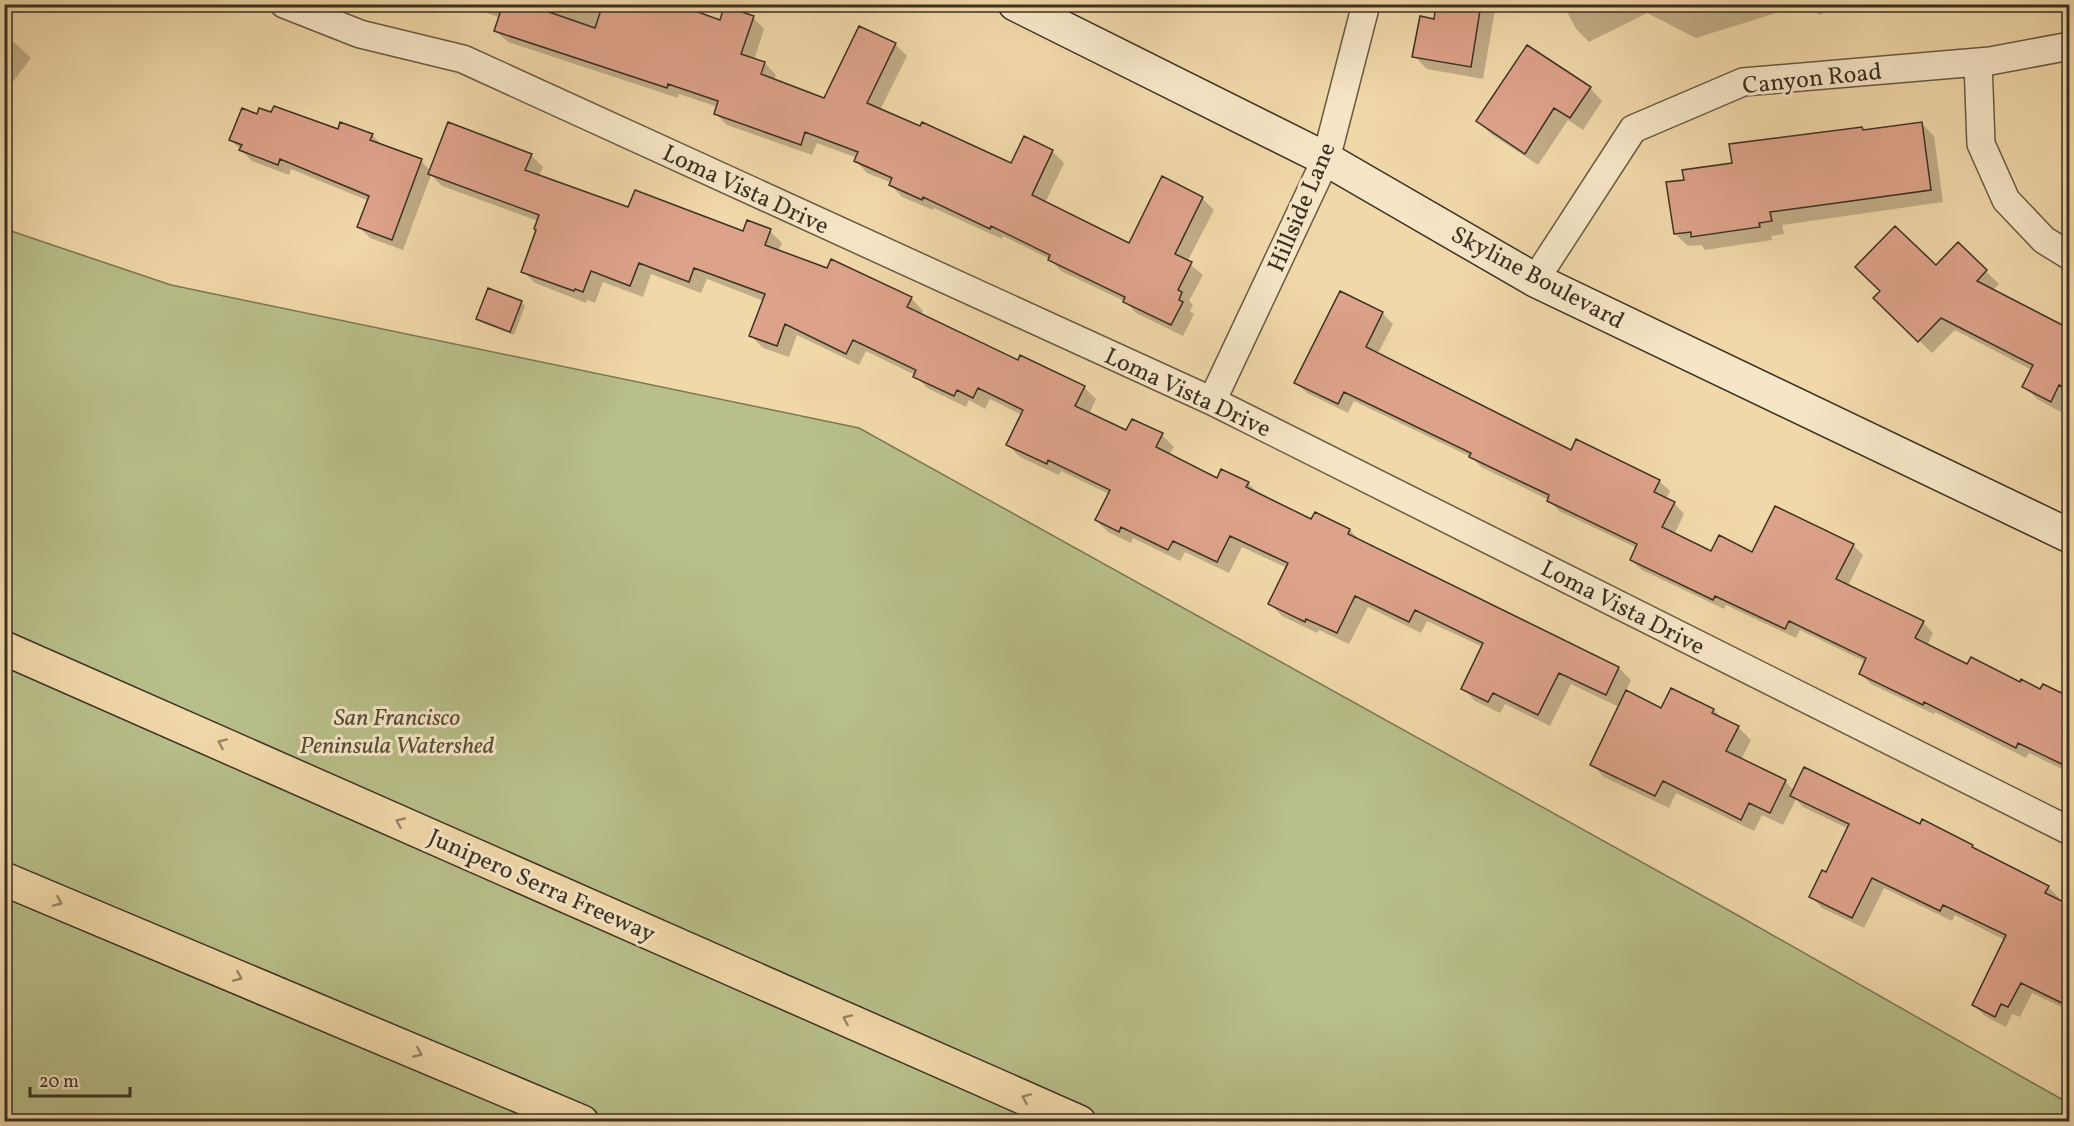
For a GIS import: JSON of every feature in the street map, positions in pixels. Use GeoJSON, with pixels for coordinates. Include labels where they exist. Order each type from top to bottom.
{"type":"FeatureCollection","features":[{"type":"Feature","properties":{"kind":"highway","name":"Junipero Serra Freeway"},"geometry":{"type":"LineString","coordinates":[[4,648],[1079,1122]]}},
{"type":"Feature","properties":{"kind":"highway"},"geometry":{"type":"LineString","coordinates":[[4,879],[582,1122]]}},
{"type":"Feature","properties":{"kind":"main road","name":"Skyline Boulevard"},"geometry":{"type":"LineString","coordinates":[[1015,4],[1326,159],[1535,280],[2070,536]]}},
{"type":"Feature","properties":{"kind":"street","name":"Loma Vista Drive"},"geometry":{"type":"LineString","coordinates":[[284,4],[360,34],[463,59],[1212,401],[2070,831]]}},
{"type":"Feature","properties":{"kind":"street","name":"Hillside Lane"},"geometry":{"type":"LineString","coordinates":[[1212,401],[1326,159],[1366,4]]}},
{"type":"Feature","properties":{"kind":"street","name":"Canyon Road"},"geometry":{"type":"LineString","coordinates":[[1535,280],[1633,129],[1743,82],[1978,62],[2070,46]]}},
{"type":"Feature","properties":{"kind":"street"},"geometry":{"type":"LineString","coordinates":[[1978,62],[1981,144],[2006,200],[2044,240],[2070,256]]}},
{"type":"Feature","properties":{"kind":"green space","name":"San Francisco Peninsula Watershed"},"geometry":{"type":"Polygon","coordinates":[[[5,229],[171,285],[859,428],[1739,916],[2070,1104],[2069,1122],[5,1122],[5,229]]]}},
{"type":"Feature","properties":{"kind":"building"},"geometry":{"type":"Polygon","coordinates":[[[503,4],[526,4],[595,28],[603,4],[676,4],[720,20],[724,6],[754,16],[741,54],[765,62],[761,74],[824,98],[859,26],[896,43],[867,103],[920,126],[922,122],[1011,163],[1024,136],[1053,150],[1032,195],[1129,243],[1162,176],[1203,197],[1175,254],[1192,262],[1178,290],[1182,292],[1179,300],[1183,302],[1171,325],[1123,302],[1125,297],[1048,260],[1050,255],[991,226],[990,229],[923,197],[922,200],[889,185],[892,178],[854,161],[858,152],[805,132],[801,145],[714,114],[718,101],[668,84],[667,88],[494,31],[503,4]]]}},
{"type":"Feature","properties":{"kind":"building"},"geometry":{"type":"Polygon","coordinates":[[[1436,4],[1481,4],[1471,67],[1412,57],[1420,16],[1434,19],[1436,4]]]}},
{"type":"Feature","properties":{"kind":"building"},"geometry":{"type":"Polygon","coordinates":[[[1527,45],[1591,87],[1570,118],[1554,108],[1525,154],[1476,121],[1527,45]]]}},
{"type":"Feature","properties":{"kind":"building"},"geometry":{"type":"Polygon","coordinates":[[[274,106],[338,129],[340,122],[373,134],[370,140],[422,159],[392,240],[357,227],[369,196],[280,159],[278,165],[239,150],[242,145],[229,140],[242,108],[257,114],[259,108],[271,112],[274,106]]]}},
{"type":"Feature","properties":{"kind":"building"},"geometry":{"type":"Polygon","coordinates":[[[448,122],[532,154],[525,170],[628,207],[635,190],[743,231],[747,220],[771,229],[765,245],[827,268],[831,259],[912,297],[907,307],[1018,360],[1020,355],[1085,386],[1075,406],[1126,430],[1132,419],[1163,433],[1156,447],[1217,478],[1221,469],[1249,482],[1246,487],[1311,519],[1315,512],[1350,529],[1348,534],[1619,667],[1606,695],[1559,673],[1538,715],[1493,693],[1488,702],[1461,689],[1483,643],[1415,610],[1409,622],[1355,596],[1337,633],[1306,619],[1305,622],[1268,604],[1288,563],[1230,536],[1217,562],[1173,541],[1168,550],[1121,527],[1119,532],[1095,520],[1110,490],[1048,460],[1047,464],[1006,445],[1023,410],[978,388],[973,398],[957,390],[954,396],[913,377],[916,370],[853,340],[846,354],[785,324],[777,346],[749,336],[765,294],[694,268],[689,282],[639,263],[630,286],[591,271],[583,292],[575,289],[574,291],[521,272],[539,215],[428,174],[448,122]]]}},
{"type":"Feature","properties":{"kind":"building"},"geometry":{"type":"Polygon","coordinates":[[[1922,122],[1931,190],[1770,212],[1772,221],[1759,223],[1760,227],[1691,237],[1691,232],[1674,234],[1666,182],[1684,180],[1682,170],[1732,163],[1729,144],[1862,127],[1863,130],[1922,122]]]}},
{"type":"Feature","properties":{"kind":"building"},"geometry":{"type":"Polygon","coordinates":[[[1895,226],[1936,265],[1958,242],[1987,270],[1977,281],[2070,329],[2070,390],[2059,385],[2051,402],[2022,387],[2033,365],[1941,318],[1918,342],[1873,298],[1880,291],[1855,267],[1895,226]]]}},
{"type":"Feature","properties":{"kind":"building"},"geometry":{"type":"Polygon","coordinates":[[[488,288],[522,301],[510,332],[476,319],[488,288]]]}},
{"type":"Feature","properties":{"kind":"building"},"geometry":{"type":"Polygon","coordinates":[[[1340,291],[1383,312],[1366,347],[1571,450],[1576,439],[1660,480],[1654,492],[1675,502],[1662,527],[1711,551],[1719,535],[1752,552],[1775,506],[1854,544],[1836,579],[1924,621],[1915,638],[1967,664],[1971,657],[2020,682],[2021,679],[2040,689],[2043,684],[2070,697],[2070,768],[2018,743],[2016,748],[1924,702],[1923,705],[1859,674],[1866,658],[1789,621],[1785,629],[1715,596],[1713,600],[1630,560],[1637,544],[1547,501],[1549,495],[1469,457],[1471,453],[1344,392],[1338,404],[1294,383],[1340,291]]]}},
{"type":"Feature","properties":{"kind":"building"},"geometry":{"type":"Polygon","coordinates":[[[1671,688],[1714,709],[1712,713],[1739,726],[1726,751],[1786,780],[1770,813],[1749,803],[1741,820],[1663,781],[1655,796],[1590,765],[1626,690],[1661,708],[1671,688]]]}},
{"type":"Feature","properties":{"kind":"building"},"geometry":{"type":"Polygon","coordinates":[[[1804,767],[1920,824],[1922,819],[2049,886],[2045,893],[2070,905],[2070,1007],[2021,983],[2008,1007],[2001,1004],[1995,1017],[1972,1005],[2006,935],[1943,905],[1940,911],[1872,878],[1852,918],[1809,897],[1822,870],[1826,872],[1849,824],[1790,796],[1804,767]]]}}]}
